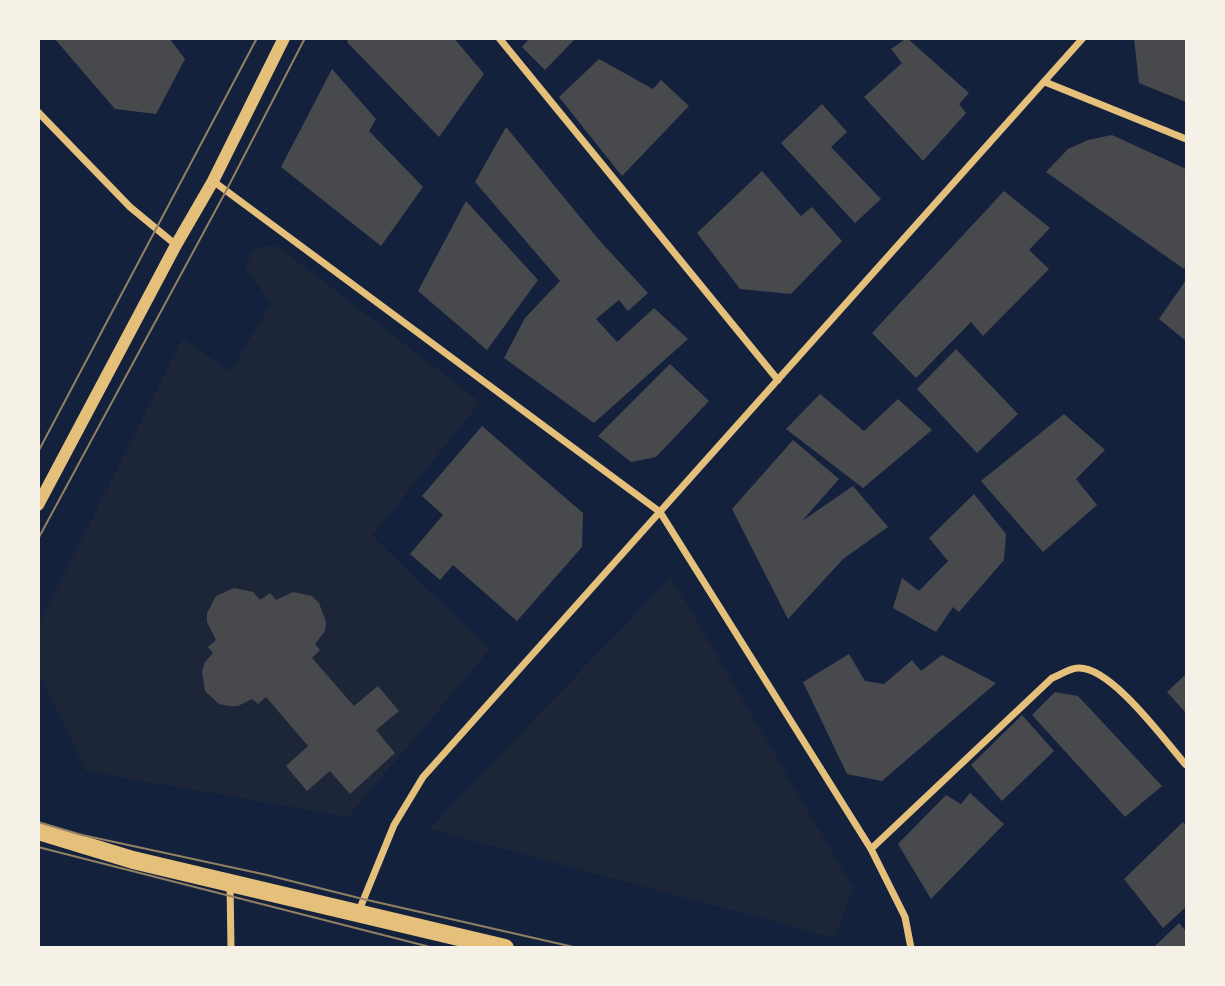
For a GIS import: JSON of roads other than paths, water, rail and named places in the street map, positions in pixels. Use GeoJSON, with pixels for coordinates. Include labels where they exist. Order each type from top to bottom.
{"type":"FeatureCollection","features":[{"type":"Feature","properties":{"kind":"main road"},"geometry":{"type":"LineString","coordinates":[[38,831],[134,860],[230,884],[505,947]]}},
{"type":"Feature","properties":{"kind":"street"},"geometry":{"type":"LineString","coordinates":[[38,505],[213,181],[284,38]]}},
{"type":"Feature","properties":{"kind":"street"},"geometry":{"type":"LineString","coordinates":[[499,38],[778,380]]}},
{"type":"Feature","properties":{"kind":"street"},"geometry":{"type":"LineString","coordinates":[[358,913],[394,825],[423,777],[1083,38]]}},
{"type":"Feature","properties":{"kind":"street"},"geometry":{"type":"LineString","coordinates":[[1045,82],[1186,139]]}},
{"type":"Feature","properties":{"kind":"street"},"geometry":{"type":"LineString","coordinates":[[38,112],[130,207],[176,246]]}},
{"type":"Feature","properties":{"kind":"street"},"geometry":{"type":"LineString","coordinates":[[213,181],[660,512],[871,849],[905,917],[911,947]]}},
{"type":"Feature","properties":{"kind":"street"},"geometry":{"type":"LineString","coordinates":[[871,849],[1052,678],[1077,668],[1098,671],[1122,692],[1186,765]]}},
{"type":"Feature","properties":{"kind":"street"},"geometry":{"type":"LineString","coordinates":[[230,884],[231,947]]}},
{"type":"Feature","properties":{"kind":"tram line"},"geometry":{"type":"LineString","coordinates":[[38,452],[257,38]]}},
{"type":"Feature","properties":{"kind":"tram line"},"geometry":{"type":"LineString","coordinates":[[38,539],[226,191],[305,38]]}},
{"type":"Feature","properties":{"kind":"tram line"},"geometry":{"type":"LineString","coordinates":[[38,822],[82,835],[578,948]]}},
{"type":"Feature","properties":{"kind":"tram line"},"geometry":{"type":"LineString","coordinates":[[38,847],[434,948]]}}]}
